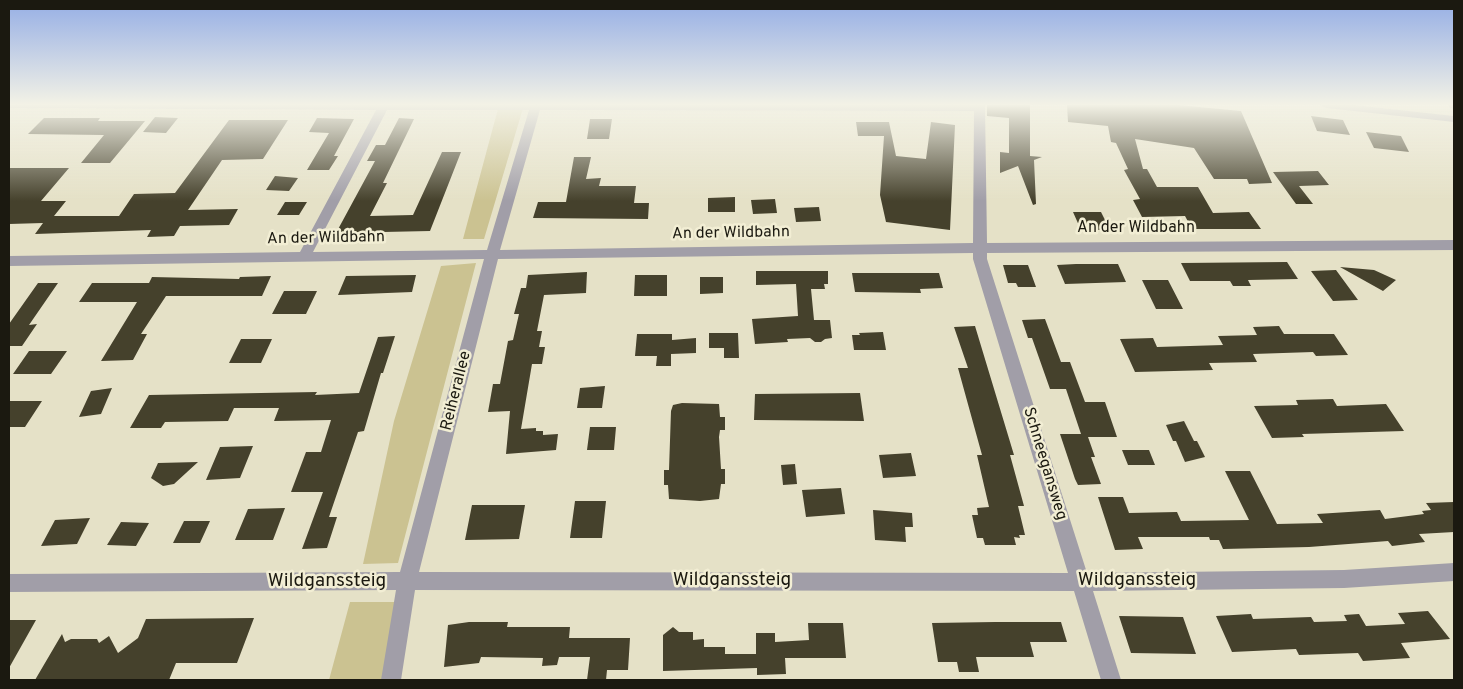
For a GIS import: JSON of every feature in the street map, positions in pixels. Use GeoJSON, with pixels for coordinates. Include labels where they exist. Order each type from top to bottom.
{"type":"FeatureCollection","features":[{"type":"Feature","properties":{"kind":"street"},"geometry":{"type":"LineString","coordinates":[[304,257],[367,137]]}},
{"type":"Feature","properties":{"kind":"street","name":"Reiherallee"},"geometry":{"type":"LineString","coordinates":[[391,680],[407,583],[492,255],[527,137]]}},
{"type":"Feature","properties":{"kind":"street","name":"Schneegansweg"},"geometry":{"type":"LineString","coordinates":[[980,137],[980,259],[1111,680]]}},
{"type":"Feature","properties":{"kind":"street","name":"An der Wildbahn"},"geometry":{"type":"LineString","coordinates":[[9,260],[1454,244]]}},
{"type":"Feature","properties":{"kind":"street","name":"Wildganssteig"},"geometry":{"type":"LineString","coordinates":[[9,583],[144,581],[407,583],[1306,580],[1454,572]]}},
{"type":"Feature","properties":{"kind":"shaded area"},"geometry":{"type":"Polygon","coordinates":[[[490,137],[514,137],[484,239],[463,239],[490,137]]]}},
{"type":"Feature","properties":{"kind":"shaded area"},"geometry":{"type":"Polygon","coordinates":[[[476,263],[398,563],[363,564],[394,421],[441,266],[476,263]]]}},
{"type":"Feature","properties":{"kind":"shaded area"},"geometry":{"type":"Polygon","coordinates":[[[350,602],[396,602],[382,680],[329,680],[350,602]]]}},
{"type":"Feature","properties":{"kind":"building"},"geometry":{"type":"Polygon","coordinates":[[[102,137],[132,137],[110,163],[81,163],[102,137]]]}},
{"type":"Feature","properties":{"kind":"building"},"geometry":{"type":"Polygon","coordinates":[[[216,137],[277,137],[263,159],[222,160],[188,210],[238,209],[229,225],[180,226],[174,236],[147,237],[151,230],[35,234],[43,223],[9,224],[9,168],[69,168],[41,201],[66,201],[54,216],[119,216],[134,194],[175,193],[216,137]]]}},
{"type":"Feature","properties":{"kind":"building"},"geometry":{"type":"Polygon","coordinates":[[[327,137],[344,137],[334,156],[338,156],[329,170],[307,170],[327,137]]]}},
{"type":"Feature","properties":{"kind":"building"},"geometry":{"type":"Polygon","coordinates":[[[389,137],[405,137],[383,183],[387,183],[370,216],[413,215],[442,152],[461,152],[430,231],[336,233],[375,161],[367,161],[376,145],[385,145],[389,137]]]}},
{"type":"Feature","properties":{"kind":"building"},"geometry":{"type":"Polygon","coordinates":[[[587,137],[609,137],[609,139],[587,139],[587,137]]]}},
{"type":"Feature","properties":{"kind":"building"},"geometry":{"type":"Polygon","coordinates":[[[884,137],[892,137],[896,156],[926,159],[929,137],[954,137],[950,230],[886,222],[880,195],[884,137]]]}},
{"type":"Feature","properties":{"kind":"building"},"geometry":{"type":"Polygon","coordinates":[[[1009,137],[1030,137],[1030,156],[1042,157],[1034,160],[1036,204],[1033,205],[1018,166],[1000,173],[1000,152],[1009,153],[1009,137]]]}},
{"type":"Feature","properties":{"kind":"building"},"geometry":{"type":"Polygon","coordinates":[[[1110,137],[1252,137],[1272,183],[1249,184],[1247,179],[1214,179],[1194,148],[1135,139],[1143,169],[1147,169],[1157,187],[1198,187],[1213,213],[1249,212],[1261,229],[1192,229],[1185,216],[1142,217],[1133,200],[1140,199],[1124,170],[1128,169],[1116,143],[1111,142],[1110,137]]]}},
{"type":"Feature","properties":{"kind":"building"},"geometry":{"type":"Polygon","coordinates":[[[1369,137],[1402,137],[1409,152],[1374,148],[1369,137]]]}},
{"type":"Feature","properties":{"kind":"building"},"geometry":{"type":"Polygon","coordinates":[[[574,157],[591,157],[586,179],[601,178],[599,186],[636,186],[634,203],[649,203],[648,219],[533,218],[538,202],[566,202],[574,157]]]}},
{"type":"Feature","properties":{"kind":"building"},"geometry":{"type":"Polygon","coordinates":[[[1318,171],[1329,185],[1299,186],[1313,204],[1296,204],[1273,172],[1318,171]]]}},
{"type":"Feature","properties":{"kind":"building"},"geometry":{"type":"Polygon","coordinates":[[[275,176],[298,178],[289,191],[266,190],[275,176]]]}},
{"type":"Feature","properties":{"kind":"building"},"geometry":{"type":"Polygon","coordinates":[[[735,197],[735,212],[708,212],[708,198],[735,197]]]}},
{"type":"Feature","properties":{"kind":"building"},"geometry":{"type":"Polygon","coordinates":[[[775,199],[777,213],[753,214],[751,200],[775,199]]]}},
{"type":"Feature","properties":{"kind":"building"},"geometry":{"type":"Polygon","coordinates":[[[285,202],[307,202],[299,215],[277,215],[285,202]]]}},
{"type":"Feature","properties":{"kind":"building"},"geometry":{"type":"Polygon","coordinates":[[[819,207],[821,221],[796,222],[794,208],[819,207]]]}},
{"type":"Feature","properties":{"kind":"building"},"geometry":{"type":"Polygon","coordinates":[[[1073,212],[1101,212],[1110,230],[1081,230],[1073,212]]]}},
{"type":"Feature","properties":{"kind":"building"},"geometry":{"type":"Polygon","coordinates":[[[1287,262],[1298,279],[1248,280],[1251,286],[1233,286],[1230,281],[1190,281],[1181,263],[1287,262]]]}},
{"type":"Feature","properties":{"kind":"building"},"geometry":{"type":"Polygon","coordinates":[[[1118,264],[1126,282],[1065,284],[1057,265],[1118,264]]]}},
{"type":"Feature","properties":{"kind":"building"},"geometry":{"type":"Polygon","coordinates":[[[1003,265],[1028,265],[1036,287],[1018,287],[1016,283],[1008,283],[1003,265]]]}},
{"type":"Feature","properties":{"kind":"building"},"geometry":{"type":"Polygon","coordinates":[[[1340,267],[1374,270],[1396,280],[1383,291],[1340,267]]]}},
{"type":"Feature","properties":{"kind":"building"},"geometry":{"type":"Polygon","coordinates":[[[1336,270],[1358,300],[1333,301],[1311,271],[1336,270]]]}},
{"type":"Feature","properties":{"kind":"building"},"geometry":{"type":"Polygon","coordinates":[[[756,271],[828,271],[828,284],[824,284],[825,289],[811,289],[814,320],[830,320],[832,338],[821,342],[815,342],[810,338],[787,339],[788,342],[755,344],[752,319],[798,316],[796,284],[756,285],[756,271]]]}},
{"type":"Feature","properties":{"kind":"building"},"geometry":{"type":"Polygon","coordinates":[[[587,272],[586,293],[544,295],[537,331],[542,331],[539,347],[545,347],[542,364],[532,364],[521,429],[536,428],[536,431],[543,431],[543,435],[558,434],[556,450],[506,454],[510,411],[488,412],[493,384],[500,384],[508,341],[513,340],[519,314],[514,314],[521,288],[526,288],[528,275],[587,272]]]}},
{"type":"Feature","properties":{"kind":"building"},"geometry":{"type":"Polygon","coordinates":[[[852,273],[939,273],[943,288],[920,289],[921,293],[855,292],[852,273]]]}},
{"type":"Feature","properties":{"kind":"building"},"geometry":{"type":"Polygon","coordinates":[[[416,275],[412,292],[338,295],[346,276],[416,275]]]}},
{"type":"Feature","properties":{"kind":"building"},"geometry":{"type":"Polygon","coordinates":[[[635,275],[667,275],[667,296],[634,296],[635,275]]]}},
{"type":"Feature","properties":{"kind":"building"},"geometry":{"type":"Polygon","coordinates":[[[271,276],[262,296],[166,296],[141,334],[147,334],[133,360],[101,361],[137,302],[79,302],[92,283],[149,283],[152,277],[239,279],[240,277],[271,276]]]}},
{"type":"Feature","properties":{"kind":"building"},"geometry":{"type":"Polygon","coordinates":[[[700,277],[723,277],[723,293],[700,294],[700,277]]]}},
{"type":"Feature","properties":{"kind":"building"},"geometry":{"type":"Polygon","coordinates":[[[1142,280],[1168,280],[1183,309],[1156,309],[1142,280]]]}},
{"type":"Feature","properties":{"kind":"building"},"geometry":{"type":"Polygon","coordinates":[[[38,283],[58,283],[29,325],[37,324],[22,346],[9,346],[9,324],[38,283]]]}},
{"type":"Feature","properties":{"kind":"building"},"geometry":{"type":"Polygon","coordinates":[[[284,291],[317,291],[306,314],[272,314],[284,291]]]}},
{"type":"Feature","properties":{"kind":"building"},"geometry":{"type":"Polygon","coordinates":[[[1045,319],[1061,362],[1070,362],[1085,402],[1105,402],[1117,437],[1088,437],[1095,457],[1091,457],[1101,484],[1078,485],[1075,479],[1060,434],[1081,434],[1066,389],[1050,389],[1032,338],[1028,338],[1022,320],[1045,319]]]}},
{"type":"Feature","properties":{"kind":"building"},"geometry":{"type":"Polygon","coordinates":[[[975,326],[1014,455],[1010,455],[1024,506],[1018,506],[1025,535],[1019,535],[1020,538],[1014,537],[1016,545],[985,545],[983,538],[977,538],[972,515],[978,515],[977,508],[989,507],[977,455],[982,455],[958,368],[968,368],[954,327],[975,326]]]}},
{"type":"Feature","properties":{"kind":"building"},"geometry":{"type":"Polygon","coordinates":[[[1279,326],[1284,334],[1334,334],[1348,355],[1316,356],[1313,352],[1253,354],[1257,362],[1209,363],[1213,370],[1135,372],[1120,339],[1153,338],[1157,347],[1223,345],[1218,336],[1257,335],[1253,327],[1279,326]]]}},
{"type":"Feature","properties":{"kind":"building"},"geometry":{"type":"Polygon","coordinates":[[[883,332],[886,350],[854,350],[852,335],[883,332]]]}},
{"type":"Feature","properties":{"kind":"building"},"geometry":{"type":"Polygon","coordinates":[[[709,333],[738,333],[739,358],[724,358],[724,348],[709,348],[709,333]]]}},
{"type":"Feature","properties":{"kind":"building"},"geometry":{"type":"Polygon","coordinates":[[[637,334],[672,334],[672,340],[696,338],[696,353],[671,354],[671,366],[656,366],[657,356],[635,356],[637,334]]]}},
{"type":"Feature","properties":{"kind":"building"},"geometry":{"type":"Polygon","coordinates":[[[395,336],[383,373],[381,373],[364,431],[358,432],[329,517],[337,517],[327,548],[302,549],[323,492],[291,492],[306,452],[321,452],[331,420],[274,421],[279,408],[234,408],[228,421],[165,422],[161,428],[130,428],[149,395],[317,392],[315,395],[359,393],[378,337],[395,336]]]}},
{"type":"Feature","properties":{"kind":"building"},"geometry":{"type":"Polygon","coordinates":[[[241,339],[272,339],[261,363],[229,363],[241,339]]]}},
{"type":"Feature","properties":{"kind":"building"},"geometry":{"type":"Polygon","coordinates":[[[29,351],[67,351],[51,374],[13,374],[29,351]]]}},
{"type":"Feature","properties":{"kind":"building"},"geometry":{"type":"Polygon","coordinates":[[[605,386],[602,408],[577,408],[580,388],[605,386]]]}},
{"type":"Feature","properties":{"kind":"building"},"geometry":{"type":"Polygon","coordinates":[[[112,388],[101,414],[79,417],[91,391],[112,388]]]}},
{"type":"Feature","properties":{"kind":"building"},"geometry":{"type":"Polygon","coordinates":[[[860,393],[864,421],[754,420],[755,394],[860,393]]]}},
{"type":"Feature","properties":{"kind":"building"},"geometry":{"type":"Polygon","coordinates":[[[1333,399],[1337,406],[1386,404],[1404,431],[1302,434],[1304,437],[1272,438],[1254,406],[1298,405],[1296,400],[1333,399]]]}},
{"type":"Feature","properties":{"kind":"building"},"geometry":{"type":"Polygon","coordinates":[[[9,401],[42,401],[25,427],[9,427],[9,401]]]}},
{"type":"Feature","properties":{"kind":"building"},"geometry":{"type":"Polygon","coordinates":[[[682,403],[719,404],[720,417],[725,417],[725,430],[720,430],[719,437],[721,469],[725,469],[725,484],[721,484],[719,499],[700,501],[669,499],[668,485],[664,485],[664,470],[669,470],[671,411],[673,405],[682,403]]]}},
{"type":"Feature","properties":{"kind":"building"},"geometry":{"type":"Polygon","coordinates":[[[1184,421],[1205,457],[1185,462],[1176,441],[1173,441],[1166,425],[1184,421]]]}},
{"type":"Feature","properties":{"kind":"building"},"geometry":{"type":"Polygon","coordinates":[[[590,427],[616,427],[614,450],[587,450],[590,427]]]}},
{"type":"Feature","properties":{"kind":"building"},"geometry":{"type":"Polygon","coordinates":[[[253,446],[240,478],[206,480],[220,447],[253,446]]]}},
{"type":"Feature","properties":{"kind":"building"},"geometry":{"type":"Polygon","coordinates":[[[1122,450],[1149,450],[1155,465],[1128,465],[1122,450]]]}},
{"type":"Feature","properties":{"kind":"building"},"geometry":{"type":"Polygon","coordinates":[[[911,453],[916,476],[883,478],[879,455],[911,453]]]}},
{"type":"Feature","properties":{"kind":"building"},"geometry":{"type":"Polygon","coordinates":[[[198,462],[174,484],[163,486],[151,478],[158,463],[198,462]]]}},
{"type":"Feature","properties":{"kind":"building"},"geometry":{"type":"Polygon","coordinates":[[[795,464],[797,484],[783,485],[781,465],[795,464]]]}},
{"type":"Feature","properties":{"kind":"building"},"geometry":{"type":"Polygon","coordinates":[[[1225,471],[1250,471],[1277,524],[1323,523],[1317,514],[1380,510],[1385,519],[1424,514],[1422,511],[1431,510],[1426,503],[1454,502],[1454,532],[1419,534],[1425,542],[1392,546],[1388,541],[1309,547],[1223,549],[1219,540],[1210,540],[1209,537],[1138,537],[1143,549],[1115,550],[1098,497],[1123,497],[1129,513],[1177,512],[1181,521],[1249,520],[1225,471]]]}},
{"type":"Feature","properties":{"kind":"building"},"geometry":{"type":"Polygon","coordinates":[[[841,488],[845,514],[806,517],[802,490],[841,488]]]}},
{"type":"Feature","properties":{"kind":"building"},"geometry":{"type":"Polygon","coordinates":[[[575,501],[606,501],[602,538],[570,538],[575,501]]]}},
{"type":"Feature","properties":{"kind":"building"},"geometry":{"type":"Polygon","coordinates":[[[472,505],[525,505],[519,539],[465,540],[472,505]]]}},
{"type":"Feature","properties":{"kind":"building"},"geometry":{"type":"Polygon","coordinates":[[[285,508],[273,540],[235,540],[248,509],[285,508]]]}},
{"type":"Feature","properties":{"kind":"building"},"geometry":{"type":"Polygon","coordinates":[[[873,510],[912,513],[913,527],[905,527],[906,542],[875,540],[873,510]]]}},
{"type":"Feature","properties":{"kind":"building"},"geometry":{"type":"Polygon","coordinates":[[[90,518],[77,544],[41,546],[55,520],[90,518]]]}},
{"type":"Feature","properties":{"kind":"building"},"geometry":{"type":"Polygon","coordinates":[[[184,521],[210,521],[200,543],[173,543],[184,521]]]}},
{"type":"Feature","properties":{"kind":"building"},"geometry":{"type":"Polygon","coordinates":[[[121,522],[149,523],[136,546],[107,545],[121,522]]]}},
{"type":"Feature","properties":{"kind":"building"},"geometry":{"type":"Polygon","coordinates":[[[1428,611],[1450,639],[1401,643],[1410,658],[1363,661],[1358,653],[1299,655],[1296,649],[1232,652],[1216,616],[1251,614],[1253,619],[1311,617],[1314,622],[1347,621],[1344,615],[1359,614],[1366,626],[1405,624],[1398,613],[1428,611]]]}},
{"type":"Feature","properties":{"kind":"building"},"geometry":{"type":"Polygon","coordinates":[[[1119,616],[1183,617],[1196,654],[1131,653],[1119,616]]]}},
{"type":"Feature","properties":{"kind":"building"},"geometry":{"type":"Polygon","coordinates":[[[254,618],[237,663],[176,663],[169,680],[35,680],[62,634],[65,642],[71,639],[97,639],[99,643],[109,636],[118,653],[138,638],[146,619],[254,618]]]}},
{"type":"Feature","properties":{"kind":"building"},"geometry":{"type":"Polygon","coordinates":[[[9,620],[36,620],[9,668],[9,620]]]}},
{"type":"Feature","properties":{"kind":"building"},"geometry":{"type":"Polygon","coordinates":[[[469,622],[508,622],[507,627],[570,627],[569,638],[630,638],[628,670],[607,670],[606,680],[587,680],[590,657],[559,657],[557,665],[542,666],[543,658],[481,657],[479,663],[444,667],[448,625],[469,622]]]}},
{"type":"Feature","properties":{"kind":"building"},"geometry":{"type":"Polygon","coordinates":[[[1061,622],[1067,642],[1030,642],[1034,657],[976,657],[979,672],[959,672],[957,662],[938,662],[932,623],[1061,622]]]}},
{"type":"Feature","properties":{"kind":"building"},"geometry":{"type":"Polygon","coordinates":[[[808,623],[843,623],[846,658],[785,658],[786,674],[757,675],[757,668],[663,671],[663,635],[673,627],[679,632],[693,632],[693,640],[704,639],[704,647],[725,647],[725,654],[756,654],[756,633],[775,633],[775,642],[809,640],[808,623]]]}}]}
